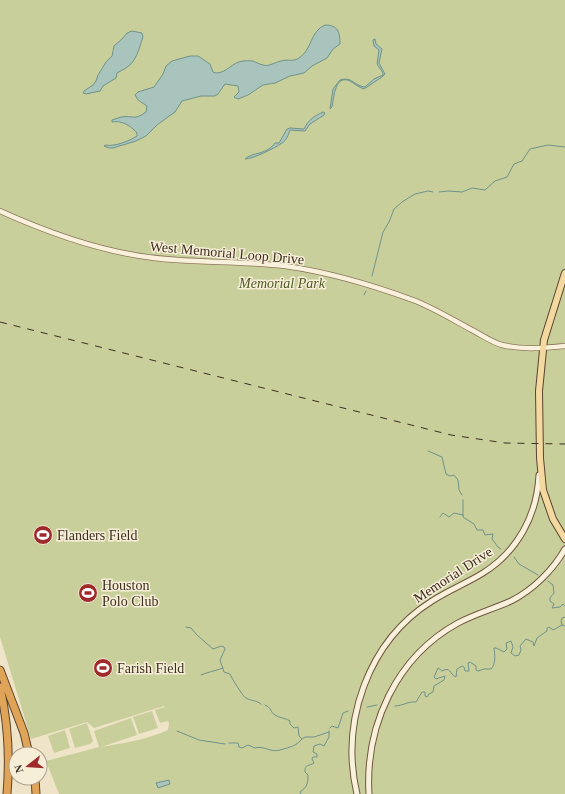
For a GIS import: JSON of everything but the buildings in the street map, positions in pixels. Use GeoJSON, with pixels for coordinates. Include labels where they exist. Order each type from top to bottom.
{"type":"FeatureCollection","features":[{"type":"Feature","properties":{"kind":"highway"},"geometry":{"type":"LineString","coordinates":[[0,670],[24,732],[27,746]]}},
{"type":"Feature","properties":{"kind":"highway"},"geometry":{"type":"LineString","coordinates":[[0,687],[6,720],[8,745],[7,794]]}},
{"type":"Feature","properties":{"kind":"main road","name":"Memorial Drive"},"geometry":{"type":"LineString","coordinates":[[357,794],[352,762],[353,732],[360,697],[370,672],[382,651],[391,638],[417,612],[432,601],[489,568],[506,555],[517,542],[529,520],[538,488],[540,458],[539,391],[542,348],[565,273]]}},
{"type":"Feature","properties":{"kind":"main road"},"geometry":{"type":"LineString","coordinates":[[540,458],[543,490],[546,503],[564,538]]}},
{"type":"Feature","properties":{"kind":"main road"},"geometry":{"type":"LineString","coordinates":[[369,794],[369,765],[371,746],[378,718],[392,689],[413,661],[435,639],[457,624],[513,600],[524,592],[546,575],[565,549]]}},
{"type":"Feature","properties":{"kind":"street","name":"West Memorial Loop Drive"},"geometry":{"type":"LineString","coordinates":[[0,211],[30,224],[72,238],[103,248],[135,255],[190,261],[286,266],[350,280],[414,301],[433,309],[497,343],[515,347],[542,348],[565,346]]}},
{"type":"Feature","properties":{"kind":"green space","name":"Memorial Park"},"geometry":{"type":"Polygon","coordinates":[[[0,0],[565,0],[565,794],[59,794],[48,766],[48,760],[99,747],[94,731],[131,718],[137,735],[101,747],[135,741],[168,730],[168,721],[160,723],[155,710],[165,708],[164,706],[94,728],[87,722],[31,739],[0,637],[0,0]]]}},
{"type":"Feature","properties":{"kind":"green space"},"geometry":{"type":"Polygon","coordinates":[[[152,711],[158,728],[139,734],[133,717],[152,711]]]}},
{"type":"Feature","properties":{"kind":"green space"},"geometry":{"type":"Polygon","coordinates":[[[87,723],[93,741],[90,744],[75,748],[69,729],[87,723]]]}},
{"type":"Feature","properties":{"kind":"green space"},"geometry":{"type":"Polygon","coordinates":[[[65,730],[70,748],[54,753],[48,736],[65,730]]]}},
{"type":"Feature","properties":{"kind":"water"},"geometry":{"type":"Polygon","coordinates":[[[325,25],[333,26],[337,30],[339,33],[340,44],[333,49],[327,58],[312,66],[304,73],[290,76],[275,83],[263,85],[248,95],[238,99],[234,97],[239,92],[238,86],[225,84],[215,96],[201,96],[182,101],[175,112],[157,125],[146,136],[136,141],[113,148],[104,146],[122,143],[137,136],[137,133],[129,126],[119,122],[112,122],[112,120],[121,117],[136,117],[146,112],[147,106],[138,100],[135,95],[138,92],[154,87],[163,74],[166,66],[172,61],[190,56],[198,56],[210,64],[213,72],[220,73],[236,63],[243,61],[253,61],[260,64],[270,65],[283,60],[295,60],[303,55],[316,32],[325,25]]]}},
{"type":"Feature","properties":{"kind":"water"},"geometry":{"type":"Polygon","coordinates":[[[132,31],[142,33],[143,37],[133,62],[117,73],[116,78],[103,86],[100,91],[86,94],[83,93],[96,81],[106,62],[112,56],[114,46],[127,33],[132,31]]]}},
{"type":"Feature","properties":{"kind":"water"},"geometry":{"type":"Polygon","coordinates":[[[375,39],[376,44],[382,49],[379,63],[385,74],[364,89],[350,81],[341,81],[336,88],[332,107],[330,109],[333,89],[340,80],[347,79],[365,87],[374,79],[383,75],[377,64],[379,50],[374,46],[373,40],[375,39]]]}},
{"type":"Feature","properties":{"kind":"water"},"geometry":{"type":"Polygon","coordinates":[[[323,112],[325,113],[324,115],[310,124],[305,131],[290,130],[285,140],[279,145],[249,159],[245,159],[268,150],[275,143],[279,143],[287,129],[304,129],[312,119],[323,112]]]}},
{"type":"Feature","properties":{"kind":"water"},"geometry":{"type":"Polygon","coordinates":[[[169,780],[170,784],[158,788],[156,783],[169,780]]]}},
{"type":"Feature","properties":{"kind":"waterway"},"geometry":{"type":"LineString","coordinates":[[439,192],[462,192],[472,188],[485,190],[495,181],[507,177],[514,164],[522,161],[530,149],[548,145],[565,147]]}},
{"type":"Feature","properties":{"kind":"waterway"},"geometry":{"type":"LineString","coordinates":[[372,276],[383,232],[394,209],[415,194],[428,191],[433,192]]}},
{"type":"Feature","properties":{"kind":"waterway"},"geometry":{"type":"LineString","coordinates":[[364,295],[366,291]]}},
{"type":"Feature","properties":{"kind":"waterway"},"geometry":{"type":"LineString","coordinates":[[428,451],[442,457],[446,474],[450,476],[454,475],[458,480],[459,490],[462,495]]}},
{"type":"Feature","properties":{"kind":"waterway"},"geometry":{"type":"LineString","coordinates":[[463,500],[463,517],[474,524],[477,530],[483,530],[485,535],[493,534],[492,539],[501,549]]}},
{"type":"Feature","properties":{"kind":"waterway"},"geometry":{"type":"LineString","coordinates":[[440,517],[443,513],[449,517],[454,513],[463,515]]}},
{"type":"Feature","properties":{"kind":"waterway"},"geometry":{"type":"LineString","coordinates":[[514,557],[519,564],[538,575]]}},
{"type":"Feature","properties":{"kind":"waterway"},"geometry":{"type":"LineString","coordinates":[[548,581],[553,585],[554,593],[550,598],[550,601],[554,604],[552,608],[560,607],[563,604],[565,606]]}},
{"type":"Feature","properties":{"kind":"waterway"},"geometry":{"type":"LineString","coordinates":[[565,617],[562,618],[561,621],[562,625],[565,626]]}},
{"type":"Feature","properties":{"kind":"waterway"},"geometry":{"type":"LineString","coordinates":[[395,706],[416,702],[422,692],[425,692],[425,696],[427,697],[433,692],[434,686],[444,680],[445,676],[436,679],[434,677],[438,668],[442,671],[447,669],[456,677],[457,669],[462,666],[464,667],[465,671],[469,671],[468,663],[470,662],[476,666],[476,670],[478,671],[491,669],[493,667],[495,656],[494,648],[504,652],[507,649],[506,643],[511,641],[513,647],[511,653],[515,656],[519,655],[521,650],[520,646],[526,639],[533,642],[534,646],[537,638],[547,631],[547,628],[549,627],[553,630],[562,625]]}},
{"type":"Feature","properties":{"kind":"waterway"},"geometry":{"type":"LineString","coordinates":[[186,627],[191,628],[213,649],[221,646],[224,647],[225,649],[220,660],[224,672],[230,674],[244,697],[261,704]]}},
{"type":"Feature","properties":{"kind":"waterway"},"geometry":{"type":"LineString","coordinates":[[201,675],[223,668]]}},
{"type":"Feature","properties":{"kind":"waterway"},"geometry":{"type":"LineString","coordinates":[[265,705],[269,707],[272,713],[278,717],[290,721],[290,724],[294,728],[298,727],[299,736],[302,739]]}},
{"type":"Feature","properties":{"kind":"waterway"},"geometry":{"type":"LineString","coordinates":[[367,707],[377,705]]}},
{"type":"Feature","properties":{"kind":"waterway"},"geometry":{"type":"LineString","coordinates":[[330,728],[332,726],[338,728],[343,713],[348,711]]}},
{"type":"Feature","properties":{"kind":"waterway"},"geometry":{"type":"LineString","coordinates":[[177,731],[199,740],[225,744]]}},
{"type":"Feature","properties":{"kind":"waterway"},"geometry":{"type":"LineString","coordinates":[[301,794],[300,792],[306,787],[308,781],[308,775],[305,772],[305,768],[314,763],[312,759],[313,757],[317,757],[317,754],[313,752],[314,746],[320,744],[324,746],[329,737],[329,731]]}},
{"type":"Feature","properties":{"kind":"waterway"},"geometry":{"type":"LineString","coordinates":[[229,743],[238,743],[239,747],[242,748],[248,745],[255,748],[261,747],[277,751],[295,745],[305,737],[314,737],[329,732]]}},
{"type":"Feature","properties":{"kind":"railway"},"geometry":{"type":"LineString","coordinates":[[0,322],[451,435],[505,443],[565,444]]}},
{"type":"Feature","properties":{"kind":"place","name":"Flanders Field"},"geometry":{"type":"Point","coordinates":[43,535]}},
{"type":"Feature","properties":{"kind":"place","name":"Houston Polo Club"},"geometry":{"type":"Point","coordinates":[88,593]}},
{"type":"Feature","properties":{"kind":"place","name":"Farish Field"},"geometry":{"type":"Point","coordinates":[103,668]}}]}
